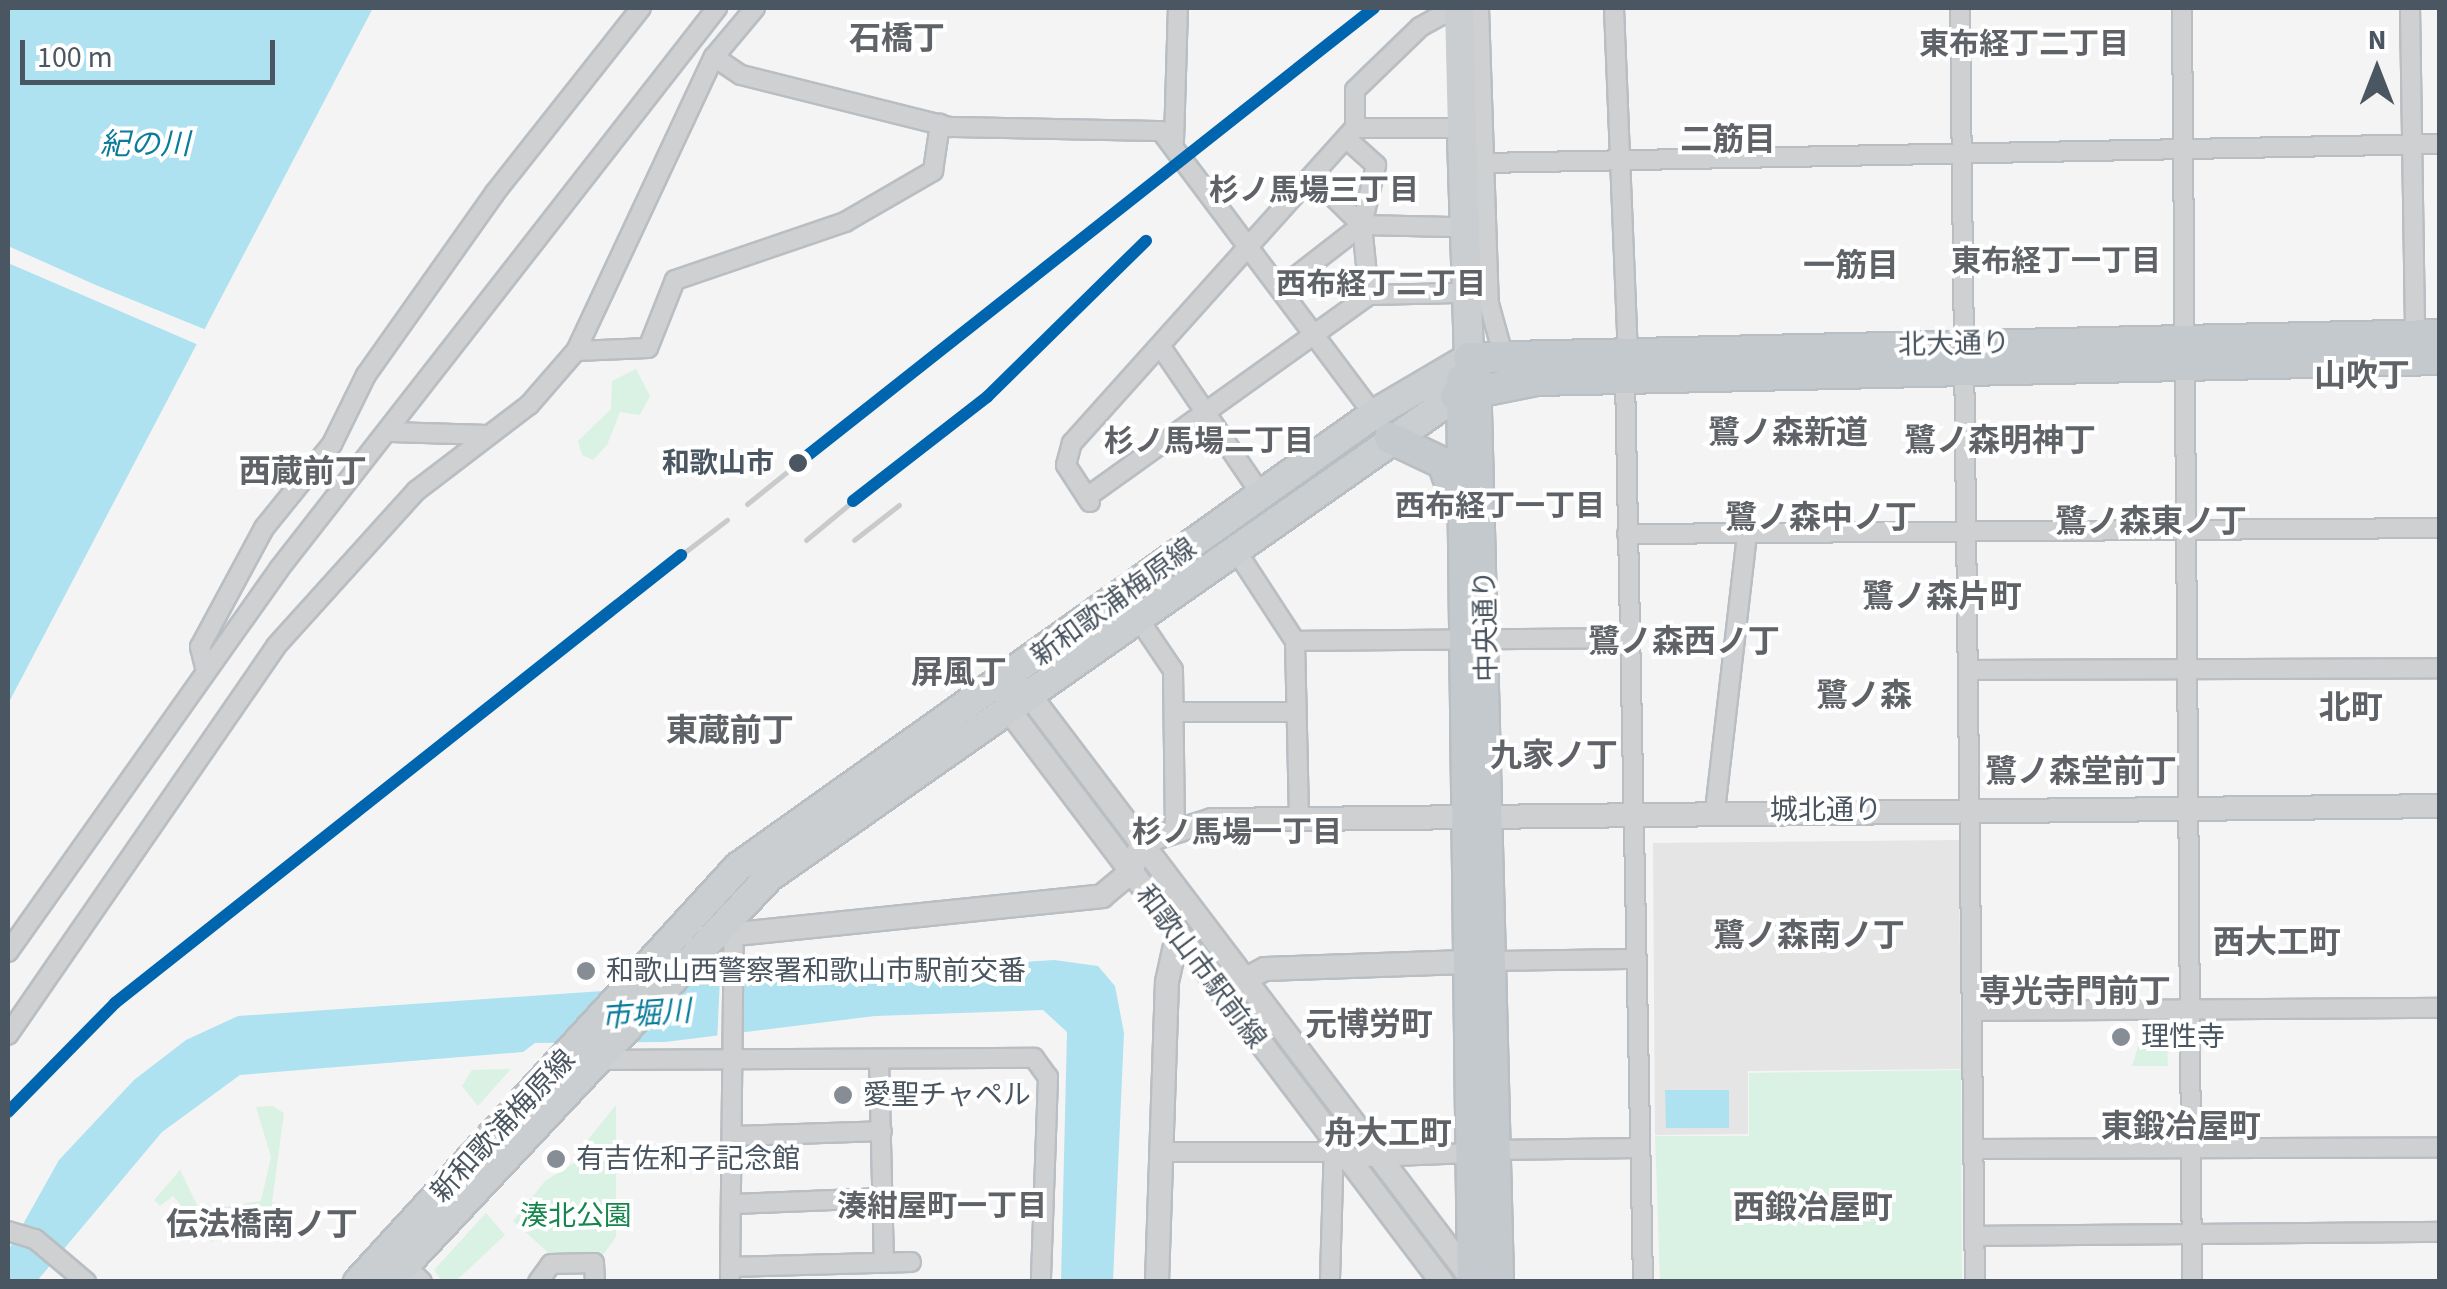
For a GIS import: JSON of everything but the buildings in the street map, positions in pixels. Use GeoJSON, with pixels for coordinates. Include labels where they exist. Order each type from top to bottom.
{"type":"FeatureCollection","features":[{"type":"Feature","properties":{"kind":"highway","name":"北大通り"},"geometry":{"type":"LineString","coordinates":[[1469,358],[1502,354],[1626,364],[1966,356],[2185,350],[2427,335]]}},
{"type":"Feature","properties":{"kind":"highway","name":"北大通り"},"geometry":{"type":"LineString","coordinates":[[2185,350],[2440,359]]}},
{"type":"Feature","properties":{"kind":"highway","name":"中央通り"},"geometry":{"type":"LineString","coordinates":[[1469,358],[1481,1151],[1472,1281]]}},
{"type":"Feature","properties":{"kind":"highway","name":"北大通り"},"geometry":{"type":"LineString","coordinates":[[1469,392],[1626,364]]}},
{"type":"Feature","properties":{"kind":"highway","name":"中央通り"},"geometry":{"type":"LineString","coordinates":[[1469,392],[1458,512],[1472,641]]}},
{"type":"Feature","properties":{"kind":"highway"},"geometry":{"type":"LineString","coordinates":[[1382,426],[1443,464],[1458,512]]}},
{"type":"Feature","properties":{"kind":"main road"},"geometry":{"type":"LineString","coordinates":[[1452,8],[1465,130],[1463,303],[1469,358]]}},
{"type":"Feature","properties":{"kind":"main road","name":"新和歌浦梅原線"},"geometry":{"type":"LineString","coordinates":[[406,1276],[588,1057],[640,977],[738,867],[1013,692],[1138,618],[1235,549],[1469,358]]}},
{"type":"Feature","properties":{"kind":"main road","name":"新和歌浦梅原線"},"geometry":{"type":"LineString","coordinates":[[358,1282],[671,978],[705,938],[732,924],[770,877],[1013,692],[1261,494],[1382,426],[1469,392]]}},
{"type":"Feature","properties":{"kind":"street"},"geometry":{"type":"LineString","coordinates":[[206,671],[200,648],[264,528],[332,444],[366,375],[494,194],[641,8]]}},
{"type":"Feature","properties":{"kind":"street"},"geometry":{"type":"LineString","coordinates":[[8,952],[206,671],[717,8]]}},
{"type":"Feature","properties":{"kind":"street"},"geometry":{"type":"LineString","coordinates":[[8,1035],[276,646],[416,491],[529,404],[576,351],[714,57],[755,8]]}},
{"type":"Feature","properties":{"kind":"street"},"geometry":{"type":"LineString","coordinates":[[1174,141],[1178,8]]}},
{"type":"Feature","properties":{"kind":"street"},"geometry":{"type":"LineString","coordinates":[[1452,8],[1355,90],[1351,134],[1065,452],[1089,500],[1201,411],[1369,295],[1463,303],[1452,227],[1479,8]]}},
{"type":"Feature","properties":{"kind":"street"},"geometry":{"type":"LineString","coordinates":[[1614,8],[1626,364],[1643,1282]]}},
{"type":"Feature","properties":{"kind":"street"},"geometry":{"type":"LineString","coordinates":[[1960,8],[1974,810],[1975,1282]]}},
{"type":"Feature","properties":{"kind":"street"},"geometry":{"type":"LineString","coordinates":[[2182,8],[2185,350],[2192,530],[2192,1282]]}},
{"type":"Feature","properties":{"kind":"street"},"geometry":{"type":"LineString","coordinates":[[2410,8],[2411,145],[2427,335]]}},
{"type":"Feature","properties":{"kind":"street"},"geometry":{"type":"LineString","coordinates":[[714,57],[741,75],[940,124],[1160,130],[1174,141],[1382,426]]}},
{"type":"Feature","properties":{"kind":"street"},"geometry":{"type":"LineString","coordinates":[[576,351],[648,348],[675,280],[846,222],[934,170],[940,124]]}},
{"type":"Feature","properties":{"kind":"street"},"geometry":{"type":"LineString","coordinates":[[1351,134],[1465,130]]}},
{"type":"Feature","properties":{"kind":"street"},"geometry":{"type":"LineString","coordinates":[[1465,130],[1484,163],[1489,304],[1502,354]]}},
{"type":"Feature","properties":{"kind":"street"},"geometry":{"type":"LineString","coordinates":[[1351,134],[1376,164],[1362,225],[1369,295]]}},
{"type":"Feature","properties":{"kind":"street"},"geometry":{"type":"LineString","coordinates":[[1484,163],[1963,150],[2440,144]]}},
{"type":"Feature","properties":{"kind":"street"},"geometry":{"type":"LineString","coordinates":[[1314,178],[1362,225]]}},
{"type":"Feature","properties":{"kind":"street"},"geometry":{"type":"LineString","coordinates":[[1282,287],[1362,225],[1452,227]]}},
{"type":"Feature","properties":{"kind":"street"},"geometry":{"type":"LineString","coordinates":[[1160,347],[1261,494]]}},
{"type":"Feature","properties":{"kind":"street"},"geometry":{"type":"LineString","coordinates":[[392,432],[486,435]]}},
{"type":"Feature","properties":{"kind":"street"},"geometry":{"type":"LineString","coordinates":[[1627,534],[2440,528]]}},
{"type":"Feature","properties":{"kind":"street"},"geometry":{"type":"LineString","coordinates":[[1715,811],[1747,533]]}},
{"type":"Feature","properties":{"kind":"street"},"geometry":{"type":"LineString","coordinates":[[1235,549],[1295,641],[1299,818]]}},
{"type":"Feature","properties":{"kind":"street"},"geometry":{"type":"LineString","coordinates":[[1138,618],[1172,670],[1175,825]]}},
{"type":"Feature","properties":{"kind":"street"},"geometry":{"type":"LineString","coordinates":[[1295,641],[1630,638]]}},
{"type":"Feature","properties":{"kind":"street"},"geometry":{"type":"LineString","coordinates":[[1972,670],[2440,668]]}},
{"type":"Feature","properties":{"kind":"street","name":"和歌山市駅前線"},"geometry":{"type":"LineString","coordinates":[[1013,692],[1142,842],[1472,1281]]}},
{"type":"Feature","properties":{"kind":"street","name":"和歌山市駅前線"},"geometry":{"type":"LineString","coordinates":[[1013,692],[1131,872],[1340,1151],[1472,1281]]}},
{"type":"Feature","properties":{"kind":"street"},"geometry":{"type":"LineString","coordinates":[[1174,712],[1296,712]]}},
{"type":"Feature","properties":{"kind":"street","name":"城北通り"},"geometry":{"type":"LineString","coordinates":[[1142,842],[1175,825],[1212,820],[1715,811],[2440,806]]}},
{"type":"Feature","properties":{"kind":"street"},"geometry":{"type":"LineString","coordinates":[[911,1262],[730,1274],[736,968],[732,924],[1102,896],[1131,872],[1142,842]]}},
{"type":"Feature","properties":{"kind":"street"},"geometry":{"type":"LineString","coordinates":[[1157,1282],[1167,982],[1177,936]]}},
{"type":"Feature","properties":{"kind":"street"},"geometry":{"type":"LineString","coordinates":[[670,942],[705,938]]}},
{"type":"Feature","properties":{"kind":"street"},"geometry":{"type":"LineString","coordinates":[[1246,980],[1265,969],[1636,959]]}},
{"type":"Feature","properties":{"kind":"street"},"geometry":{"type":"LineString","coordinates":[[1974,1011],[2440,1008]]}},
{"type":"Feature","properties":{"kind":"street"},"geometry":{"type":"LineString","coordinates":[[588,1057],[1034,1058],[1048,1077],[1041,1282]]}},
{"type":"Feature","properties":{"kind":"street"},"geometry":{"type":"LineString","coordinates":[[879,1060],[884,1262]]}},
{"type":"Feature","properties":{"kind":"street"},"geometry":{"type":"LineString","coordinates":[[735,1136],[882,1131]]}},
{"type":"Feature","properties":{"kind":"street"},"geometry":{"type":"LineString","coordinates":[[1975,1149],[2440,1147]]}},
{"type":"Feature","properties":{"kind":"street"},"geometry":{"type":"LineString","coordinates":[[1162,1152],[1640,1148]]}},
{"type":"Feature","properties":{"kind":"street"},"geometry":{"type":"LineString","coordinates":[[1330,1282],[1340,1151]]}},
{"type":"Feature","properties":{"kind":"street"},"geometry":{"type":"LineString","coordinates":[[734,1204],[884,1198]]}},
{"type":"Feature","properties":{"kind":"street"},"geometry":{"type":"LineString","coordinates":[[8,1231],[66,1263],[86,1282]]}},
{"type":"Feature","properties":{"kind":"street"},"geometry":{"type":"LineString","coordinates":[[1975,1236],[2440,1232]]}},
{"type":"Feature","properties":{"kind":"street"},"geometry":{"type":"LineString","coordinates":[[538,1282],[551,1264],[594,1264],[594,1282]]}},
{"type":"Feature","properties":{"kind":"shaded area"},"geometry":{"type":"Polygon","coordinates":[[[1959,840],[1961,1069],[1748,1071],[1748,1134],[1655,1135],[1653,843],[1959,840]]]}},
{"type":"Feature","properties":{"kind":"green space"},"geometry":{"type":"Polygon","coordinates":[[[636,369],[650,396],[640,415],[620,412],[607,445],[593,460],[582,455],[578,441],[611,409],[612,381],[636,369]]]}},
{"type":"Feature","properties":{"kind":"green space"},"geometry":{"type":"Polygon","coordinates":[[[2146,1022],[2166,1022],[2168,1066],[2132,1066],[2146,1022]]]}},
{"type":"Feature","properties":{"kind":"green space"},"geometry":{"type":"Polygon","coordinates":[[[511,1069],[478,1106],[462,1086],[472,1070],[511,1069]]]}},
{"type":"Feature","properties":{"kind":"green space"},"geometry":{"type":"Polygon","coordinates":[[[1961,1070],[1962,1281],[1660,1281],[1655,1136],[1749,1136],[1749,1073],[1961,1070]]]}},
{"type":"Feature","properties":{"kind":"green space","name":"湊北公園"},"geometry":{"type":"Polygon","coordinates":[[[616,1105],[616,1237],[602,1256],[552,1256],[513,1221],[545,1181],[587,1155],[581,1148],[616,1105]]]}},
{"type":"Feature","properties":{"kind":"green space"},"geometry":{"type":"Polygon","coordinates":[[[272,1106],[284,1113],[272,1202],[295,1221],[290,1230],[263,1213],[211,1242],[173,1196],[160,1206],[154,1200],[180,1170],[200,1211],[261,1201],[271,1157],[256,1107],[272,1106]]]}},
{"type":"Feature","properties":{"kind":"green space"},"geometry":{"type":"Polygon","coordinates":[[[486,1213],[505,1235],[456,1281],[442,1281],[434,1270],[486,1213]]]}},
{"type":"Feature","properties":{"kind":"water","name":"紀の川"},"geometry":{"type":"Polygon","coordinates":[[[8,8],[373,8],[8,704],[8,8]]]}},
{"type":"Feature","properties":{"kind":"water","name":"市堀川"},"geometry":{"type":"Polygon","coordinates":[[[1054,960],[1098,966],[1115,986],[1124,1033],[1113,1281],[1061,1281],[1067,1032],[1043,1010],[875,1016],[665,1042],[535,1043],[523,1052],[240,1075],[162,1132],[37,1281],[8,1281],[8,1251],[59,1160],[134,1080],[186,1040],[238,1016],[1054,960]]]}},
{"type":"Feature","properties":{"kind":"water"},"geometry":{"type":"Polygon","coordinates":[[[1665,1090],[1729,1090],[1729,1128],[1666,1128],[1665,1090]]]}},
{"type":"Feature","properties":{"kind":"pier"},"geometry":{"type":"Polygon","coordinates":[[[8,246],[209,331],[201,346],[8,263],[8,246]]]}},
{"type":"Feature","properties":{"kind":"pier"},"geometry":{"type":"Polygon","coordinates":[[[744,977],[742,1042],[717,1043],[720,978],[744,977]]]}},
{"type":"Feature","properties":{"kind":"railway"},"geometry":{"type":"LineString","coordinates":[[747,504],[798,463]]}},
{"type":"Feature","properties":{"kind":"railway"},"geometry":{"type":"LineString","coordinates":[[806,540],[853,501]]}},
{"type":"Feature","properties":{"kind":"railway"},"geometry":{"type":"LineString","coordinates":[[854,540],[899,505]]}},
{"type":"Feature","properties":{"kind":"railway"},"geometry":{"type":"LineString","coordinates":[[681,555],[727,520]]}},
{"type":"Feature","properties":{"kind":"transit line"},"geometry":{"type":"LineString","coordinates":[[798,463],[1374,8]]}},
{"type":"Feature","properties":{"kind":"transit line"},"geometry":{"type":"LineString","coordinates":[[853,501],[987,397],[1146,241]]}},
{"type":"Feature","properties":{"kind":"transit line"},"geometry":{"type":"LineString","coordinates":[[8,1112],[115,1003],[681,555]]}},
{"type":"Feature","properties":{"kind":"place","name":"和歌山市"},"geometry":{"type":"Point","coordinates":[798,463]}},
{"type":"Feature","properties":{"kind":"place","name":"和歌山西警察署和歌山市駅前交番"},"geometry":{"type":"Point","coordinates":[586,971]}},
{"type":"Feature","properties":{"kind":"place","name":"理性寺"},"geometry":{"type":"Point","coordinates":[2121,1037]}},
{"type":"Feature","properties":{"kind":"place","name":"愛聖チャペル"},"geometry":{"type":"Point","coordinates":[843,1095]}},
{"type":"Feature","properties":{"kind":"place","name":"有吉佐和子記念館"},"geometry":{"type":"Point","coordinates":[556,1159]}},
{"type":"Feature","properties":{"kind":"district","name":"石橋丁"},"geometry":{"type":"Point","coordinates":[897,39]}},
{"type":"Feature","properties":{"kind":"district","name":"東布経丁二丁目"},"geometry":{"type":"Point","coordinates":[2024,45]}},
{"type":"Feature","properties":{"kind":"district","name":"二筋目"},"geometry":{"type":"Point","coordinates":[1728,140]}},
{"type":"Feature","properties":{"kind":"district","name":"杉ノ馬場三丁目"},"geometry":{"type":"Point","coordinates":[1314,191]}},
{"type":"Feature","properties":{"kind":"district","name":"東布経丁一丁目"},"geometry":{"type":"Point","coordinates":[2056,262]}},
{"type":"Feature","properties":{"kind":"district","name":"一筋目"},"geometry":{"type":"Point","coordinates":[1851,266]}},
{"type":"Feature","properties":{"kind":"district","name":"西布経丁二丁目"},"geometry":{"type":"Point","coordinates":[1381,285]}},
{"type":"Feature","properties":{"kind":"district","name":"山吹丁"},"geometry":{"type":"Point","coordinates":[2362,376]}},
{"type":"Feature","properties":{"kind":"district","name":"鷺ノ森新道"},"geometry":{"type":"Point","coordinates":[1788,433]}},
{"type":"Feature","properties":{"kind":"district","name":"鷺ノ森明神丁"},"geometry":{"type":"Point","coordinates":[2000,441]}},
{"type":"Feature","properties":{"kind":"district","name":"杉ノ馬場二丁目"},"geometry":{"type":"Point","coordinates":[1209,442]}},
{"type":"Feature","properties":{"kind":"district","name":"西蔵前丁"},"geometry":{"type":"Point","coordinates":[303,472]}},
{"type":"Feature","properties":{"kind":"district","name":"西布経丁一丁目"},"geometry":{"type":"Point","coordinates":[1500,507]}},
{"type":"Feature","properties":{"kind":"district","name":"鷺ノ森中ノ丁"},"geometry":{"type":"Point","coordinates":[1821,518]}},
{"type":"Feature","properties":{"kind":"district","name":"鷺ノ森東ノ丁"},"geometry":{"type":"Point","coordinates":[2151,522]}},
{"type":"Feature","properties":{"kind":"district","name":"鷺ノ森片町"},"geometry":{"type":"Point","coordinates":[1942,597]}},
{"type":"Feature","properties":{"kind":"district","name":"鷺ノ森西ノ丁"},"geometry":{"type":"Point","coordinates":[1684,642]}},
{"type":"Feature","properties":{"kind":"district","name":"屏風丁"},"geometry":{"type":"Point","coordinates":[959,673]}},
{"type":"Feature","properties":{"kind":"district","name":"鷺ノ森"},"geometry":{"type":"Point","coordinates":[1864,696]}},
{"type":"Feature","properties":{"kind":"district","name":"北町"},"geometry":{"type":"Point","coordinates":[2351,708]}},
{"type":"Feature","properties":{"kind":"district","name":"東蔵前丁"},"geometry":{"type":"Point","coordinates":[730,731]}},
{"type":"Feature","properties":{"kind":"district","name":"九家ノ丁"},"geometry":{"type":"Point","coordinates":[1554,756]}},
{"type":"Feature","properties":{"kind":"district","name":"鷺ノ森堂前丁"},"geometry":{"type":"Point","coordinates":[2081,772]}},
{"type":"Feature","properties":{"kind":"district","name":"杉ノ馬場一丁目"},"geometry":{"type":"Point","coordinates":[1237,833]}},
{"type":"Feature","properties":{"kind":"district","name":"鷺ノ森南ノ丁"},"geometry":{"type":"Point","coordinates":[1809,936]}},
{"type":"Feature","properties":{"kind":"district","name":"西大工町"},"geometry":{"type":"Point","coordinates":[2277,943]}},
{"type":"Feature","properties":{"kind":"district","name":"専光寺門前丁"},"geometry":{"type":"Point","coordinates":[2075,992]}},
{"type":"Feature","properties":{"kind":"district","name":"元博労町"},"geometry":{"type":"Point","coordinates":[1369,1025]}},
{"type":"Feature","properties":{"kind":"district","name":"東鍛冶屋町"},"geometry":{"type":"Point","coordinates":[2181,1127]}},
{"type":"Feature","properties":{"kind":"district","name":"舟大工町"},"geometry":{"type":"Point","coordinates":[1388,1134]}},
{"type":"Feature","properties":{"kind":"district","name":"湊紺屋町一丁目"},"geometry":{"type":"Point","coordinates":[942,1207]}},
{"type":"Feature","properties":{"kind":"district","name":"西鍛冶屋町"},"geometry":{"type":"Point","coordinates":[1813,1208]}},
{"type":"Feature","properties":{"kind":"district","name":"伝法橋南ノ丁"},"geometry":{"type":"Point","coordinates":[262,1225]}}]}
